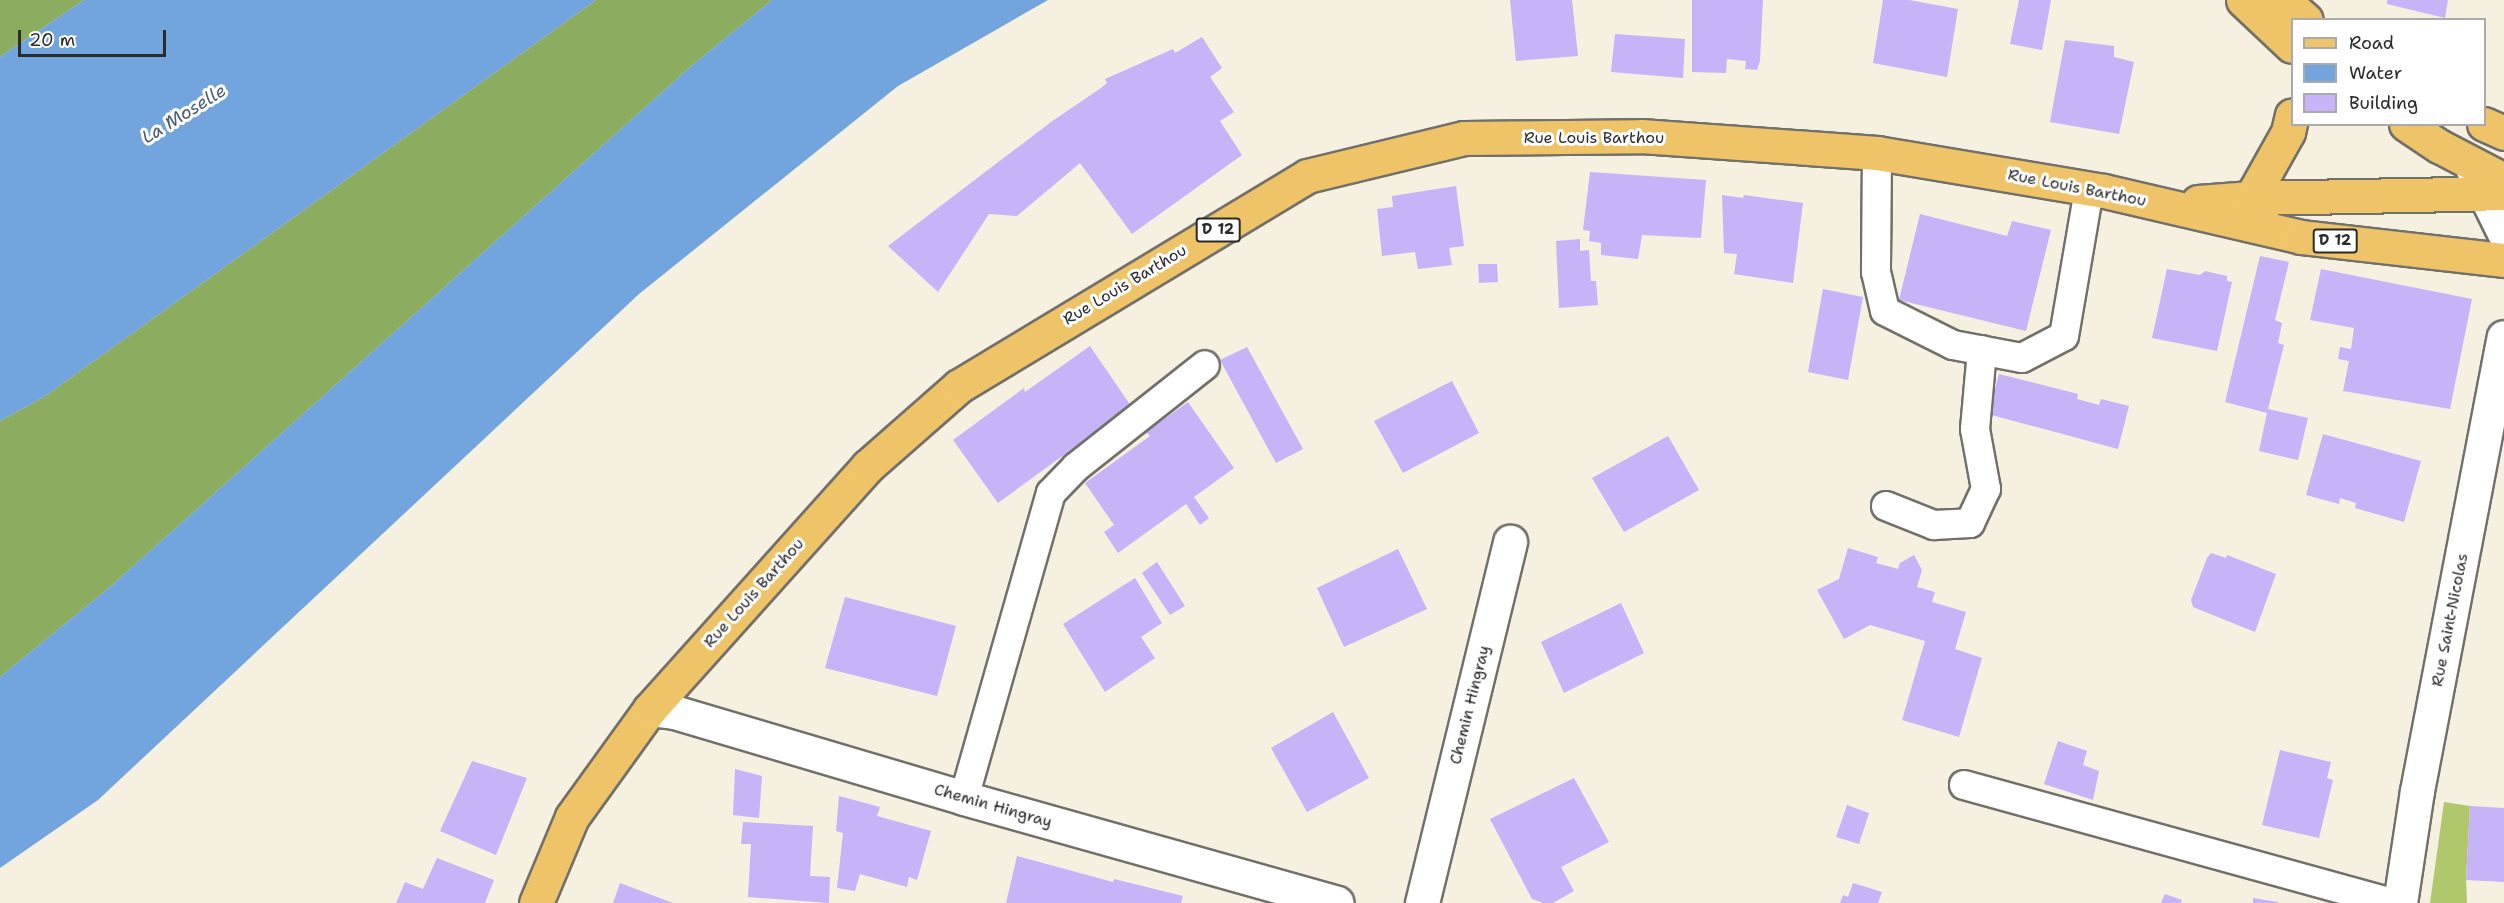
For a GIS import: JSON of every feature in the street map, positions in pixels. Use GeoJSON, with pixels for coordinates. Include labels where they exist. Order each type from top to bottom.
{"type":"FeatureCollection","features":[{"type":"Feature","properties":{"kind":"main road"},"geometry":{"type":"LineString","coordinates":[[2242,0],[2291,45]]}},
{"type":"Feature","properties":{"kind":"main road"},"geometry":{"type":"LineString","coordinates":[[2283,0],[2304,18]]}},
{"type":"Feature","properties":{"kind":"main road"},"geometry":{"type":"LineString","coordinates":[[2251,198],[2288,132],[2291,119]]}},
{"type":"Feature","properties":{"kind":"main road"},"geometry":{"type":"LineString","coordinates":[[2486,125],[2504,133]]}},
{"type":"Feature","properties":{"kind":"main road"},"geometry":{"type":"LineString","coordinates":[[2409,126],[2469,162],[2497,189]]}},
{"type":"Feature","properties":{"kind":"main road","name":"Rue Louis Barthou"},"geometry":{"type":"LineString","coordinates":[[536,903],[572,818],[868,466],[959,386],[1307,176],[1464,138],[1641,136],[1877,153],[2090,189],[2169,205],[2301,237],[2504,260]]}},
{"type":"Feature","properties":{"kind":"main road","name":"Rue Louis Barthou"},"geometry":{"type":"LineString","coordinates":[[2169,205],[2251,198],[2497,189]]}},
{"type":"Feature","properties":{"kind":"street"},"geometry":{"type":"LineString","coordinates":[[2497,189],[2504,233]]}},
{"type":"Feature","properties":{"kind":"street","name":"Rue Saint-Nicolas"},"geometry":{"type":"LineString","coordinates":[[2400,903],[2417,791],[2504,338]]}},
{"type":"Feature","properties":{"kind":"street","name":"Chemin Hingray"},"geometry":{"type":"LineString","coordinates":[[1422,903],[1510,542]]}},
{"type":"Feature","properties":{"kind":"street","name":"Chemin Hingray"},"geometry":{"type":"LineString","coordinates":[[662,711],[1337,903]]}},
{"type":"Feature","properties":{"kind":"lane"},"geometry":{"type":"LineString","coordinates":[[1877,153],[1876,272],[1885,311],[1953,345],[2022,358],[2064,336],[2090,189]]}},
{"type":"Feature","properties":{"kind":"lane"},"geometry":{"type":"LineString","coordinates":[[1886,506],[1934,525],[1970,524],[1986,489],[1975,429],[1982,350]]}},
{"type":"Feature","properties":{"kind":"lane"},"geometry":{"type":"LineString","coordinates":[[964,798],[1051,493],[1076,467],[1205,365]]}},
{"type":"Feature","properties":{"kind":"lane"},"geometry":{"type":"LineString","coordinates":[[1964,785],[2392,903]]}},
{"type":"Feature","properties":{"kind":"green space"},"geometry":{"type":"Polygon","coordinates":[[[0,0],[84,0],[0,57],[0,0]]]}},
{"type":"Feature","properties":{"kind":"green space"},"geometry":{"type":"Polygon","coordinates":[[[596,0],[772,0],[689,68],[110,587],[0,677],[0,421],[44,397],[596,0]]]}},
{"type":"Feature","properties":{"kind":"green space"},"geometry":{"type":"Polygon","coordinates":[[[2444,802],[2470,806],[2467,903],[2430,903],[2444,802]]]}},
{"type":"Feature","properties":{"kind":"water","name":"La Moselle"},"geometry":{"type":"Polygon","coordinates":[[[84,0],[596,0],[44,397],[0,421],[0,57],[84,0]]]}},
{"type":"Feature","properties":{"kind":"water"},"geometry":{"type":"Polygon","coordinates":[[[772,0],[1048,0],[898,86],[639,294],[98,800],[0,868],[0,677],[110,587],[689,68],[772,0]]]}},
{"type":"Feature","properties":{"kind":"building"},"geometry":{"type":"Polygon","coordinates":[[[1510,0],[1572,0],[1578,56],[1516,61],[1510,0]]]}},
{"type":"Feature","properties":{"kind":"building"},"geometry":{"type":"Polygon","coordinates":[[[1692,0],[1763,0],[1760,61],[1757,70],[1745,69],[1746,61],[1727,59],[1726,73],[1692,72],[1692,0]]]}},
{"type":"Feature","properties":{"kind":"building"},"geometry":{"type":"Polygon","coordinates":[[[1883,0],[1909,0],[1958,9],[1947,77],[1873,63],[1883,0]]]}},
{"type":"Feature","properties":{"kind":"building"},"geometry":{"type":"Polygon","coordinates":[[[2019,0],[2051,0],[2042,50],[2010,44],[2019,0]]]}},
{"type":"Feature","properties":{"kind":"building"},"geometry":{"type":"Polygon","coordinates":[[[2387,0],[2448,0],[2445,18],[2387,4],[2387,0]]]}},
{"type":"Feature","properties":{"kind":"building"},"geometry":{"type":"Polygon","coordinates":[[[1615,34],[1685,39],[1683,78],[1611,72],[1615,34]]]}},
{"type":"Feature","properties":{"kind":"building"},"geometry":{"type":"Polygon","coordinates":[[[1202,37],[1222,68],[1210,77],[1234,112],[1220,121],[1242,155],[1132,234],[1080,163],[1017,216],[989,214],[938,292],[888,246],[1051,122],[1101,88],[1107,83],[1105,79],[1173,49],[1175,53],[1202,37]]]}},
{"type":"Feature","properties":{"kind":"building"},"geometry":{"type":"Polygon","coordinates":[[[2065,40],[2114,46],[2114,57],[2134,62],[2119,134],[2050,122],[2065,40]]]}},
{"type":"Feature","properties":{"kind":"building"},"geometry":{"type":"Polygon","coordinates":[[[1590,172],[1706,180],[1701,238],[1642,235],[1638,259],[1601,255],[1601,243],[1589,241],[1590,231],[1583,230],[1590,172]]]}},
{"type":"Feature","properties":{"kind":"building"},"geometry":{"type":"Polygon","coordinates":[[[1456,186],[1464,246],[1449,248],[1452,265],[1418,269],[1415,252],[1382,256],[1377,209],[1393,207],[1392,196],[1456,186]]]}},
{"type":"Feature","properties":{"kind":"building"},"geometry":{"type":"Polygon","coordinates":[[[1722,195],[1743,198],[1744,195],[1803,203],[1793,283],[1734,274],[1737,254],[1724,253],[1722,195]]]}},
{"type":"Feature","properties":{"kind":"building"},"geometry":{"type":"Polygon","coordinates":[[[1920,214],[2007,236],[2012,221],[2051,230],[2026,331],[1899,300],[1920,214]]]}},
{"type":"Feature","properties":{"kind":"building"},"geometry":{"type":"Polygon","coordinates":[[[1580,239],[1580,251],[1589,250],[1591,281],[1596,281],[1598,305],[1559,308],[1556,241],[1580,239]]]}},
{"type":"Feature","properties":{"kind":"building"},"geometry":{"type":"Polygon","coordinates":[[[2260,256],[2289,262],[2275,320],[2282,323],[2278,343],[2284,345],[2268,409],[2308,418],[2298,460],[2259,451],[2267,413],[2225,402],[2260,256]]]}},
{"type":"Feature","properties":{"kind":"building"},"geometry":{"type":"Polygon","coordinates":[[[1478,264],[1497,264],[1498,282],[1479,283],[1478,264]]]}},
{"type":"Feature","properties":{"kind":"building"},"geometry":{"type":"Polygon","coordinates":[[[2167,269],[2200,275],[2205,271],[2227,276],[2227,281],[2232,282],[2217,351],[2152,338],[2167,269]]]}},
{"type":"Feature","properties":{"kind":"building"},"geometry":{"type":"Polygon","coordinates":[[[2321,269],[2472,299],[2450,409],[2343,391],[2349,361],[2338,359],[2340,347],[2351,349],[2354,328],[2310,320],[2321,269]]]}},
{"type":"Feature","properties":{"kind":"building"},"geometry":{"type":"Polygon","coordinates":[[[1823,289],[1863,297],[1848,380],[1808,372],[1823,289]]]}},
{"type":"Feature","properties":{"kind":"building"},"geometry":{"type":"Polygon","coordinates":[[[1090,346],[1131,406],[998,503],[953,440],[1024,388],[1025,392],[1090,346]]]}},
{"type":"Feature","properties":{"kind":"building"},"geometry":{"type":"Polygon","coordinates":[[[1247,347],[1303,449],[1276,463],[1220,360],[1247,347]]]}},
{"type":"Feature","properties":{"kind":"building"},"geometry":{"type":"Polygon","coordinates":[[[1999,374],[2078,394],[2077,399],[2099,405],[2101,399],[2129,406],[2118,449],[1988,414],[1999,374]]]}},
{"type":"Feature","properties":{"kind":"building"},"geometry":{"type":"Polygon","coordinates":[[[1452,381],[1479,433],[1403,473],[1374,421],[1452,381]]]}},
{"type":"Feature","properties":{"kind":"building"},"geometry":{"type":"Polygon","coordinates":[[[1188,402],[1234,468],[1194,497],[1209,518],[1200,525],[1186,504],[1118,553],[1104,532],[1114,525],[1085,483],[1150,436],[1146,432],[1188,402]]]}},
{"type":"Feature","properties":{"kind":"building"},"geometry":{"type":"Polygon","coordinates":[[[2323,434],[2421,461],[2404,522],[2355,508],[2356,503],[2340,498],[2339,504],[2306,495],[2323,434]]]}},
{"type":"Feature","properties":{"kind":"building"},"geometry":{"type":"Polygon","coordinates":[[[1668,436],[1699,490],[1624,532],[1592,478],[1668,436]]]}},
{"type":"Feature","properties":{"kind":"building"},"geometry":{"type":"Polygon","coordinates":[[[1848,548],[1878,557],[1876,563],[1898,569],[1900,563],[1914,555],[1922,570],[1917,587],[1935,592],[1932,602],[1966,612],[1955,649],[1982,658],[1959,737],[1902,720],[1925,641],[1870,625],[1844,639],[1817,590],[1839,579],[1848,548]]]}},
{"type":"Feature","properties":{"kind":"building"},"geometry":{"type":"Polygon","coordinates":[[[1398,549],[1427,609],[1344,647],[1317,588],[1398,549]]]}},
{"type":"Feature","properties":{"kind":"building"},"geometry":{"type":"Polygon","coordinates":[[[2211,553],[2226,558],[2227,555],[2276,574],[2255,632],[2193,607],[2191,600],[2211,553]]]}},
{"type":"Feature","properties":{"kind":"building"},"geometry":{"type":"Polygon","coordinates":[[[1157,562],[1185,606],[1170,615],[1142,573],[1157,562]]]}},
{"type":"Feature","properties":{"kind":"building"},"geometry":{"type":"Polygon","coordinates":[[[1135,578],[1162,623],[1141,637],[1155,658],[1105,692],[1063,624],[1135,578]]]}},
{"type":"Feature","properties":{"kind":"building"},"geometry":{"type":"Polygon","coordinates":[[[845,597],[956,626],[937,696],[825,668],[845,597]]]}},
{"type":"Feature","properties":{"kind":"building"},"geometry":{"type":"Polygon","coordinates":[[[1621,603],[1644,653],[1564,693],[1541,642],[1621,603]]]}},
{"type":"Feature","properties":{"kind":"building"},"geometry":{"type":"Polygon","coordinates":[[[1333,712],[1369,778],[1307,812],[1271,748],[1333,712]]]}},
{"type":"Feature","properties":{"kind":"building"},"geometry":{"type":"Polygon","coordinates":[[[2058,741],[2087,751],[2083,765],[2099,771],[2093,800],[2044,784],[2058,741]]]}},
{"type":"Feature","properties":{"kind":"building"},"geometry":{"type":"Polygon","coordinates":[[[2280,750],[2331,762],[2327,778],[2333,780],[2319,838],[2262,825],[2280,750]]]}},
{"type":"Feature","properties":{"kind":"building"},"geometry":{"type":"Polygon","coordinates":[[[472,761],[527,778],[496,855],[440,831],[472,761]]]}},
{"type":"Feature","properties":{"kind":"building"},"geometry":{"type":"Polygon","coordinates":[[[735,769],[762,776],[759,818],[733,815],[735,769]]]}},
{"type":"Feature","properties":{"kind":"building"},"geometry":{"type":"Polygon","coordinates":[[[1574,778],[1609,842],[1561,867],[1574,891],[1553,903],[1543,903],[1532,899],[1490,819],[1574,778]]]}},
{"type":"Feature","properties":{"kind":"building"},"geometry":{"type":"Polygon","coordinates":[[[839,796],[880,807],[877,816],[931,831],[917,880],[909,877],[907,887],[860,874],[855,891],[837,888],[843,833],[836,831],[839,796]]]}},
{"type":"Feature","properties":{"kind":"building"},"geometry":{"type":"Polygon","coordinates":[[[1847,805],[1869,813],[1859,844],[1836,837],[1847,805]]]}},
{"type":"Feature","properties":{"kind":"building"},"geometry":{"type":"Polygon","coordinates":[[[2470,806],[2504,808],[2504,882],[2466,880],[2470,806]]]}},
{"type":"Feature","properties":{"kind":"building"},"geometry":{"type":"Polygon","coordinates":[[[743,822],[813,826],[810,876],[830,877],[829,903],[748,897],[751,844],[741,844],[743,822]]]}},
{"type":"Feature","properties":{"kind":"building"},"geometry":{"type":"Polygon","coordinates":[[[1017,856],[1113,882],[1114,879],[1183,896],[1181,903],[1006,903],[1017,856]]]}},
{"type":"Feature","properties":{"kind":"building"},"geometry":{"type":"Polygon","coordinates":[[[437,858],[494,880],[485,903],[396,903],[405,882],[423,889],[437,858]]]}},
{"type":"Feature","properties":{"kind":"building"},"geometry":{"type":"Polygon","coordinates":[[[620,883],[673,903],[613,903],[620,883]]]}},
{"type":"Feature","properties":{"kind":"building"},"geometry":{"type":"Polygon","coordinates":[[[1853,883],[1882,892],[1878,903],[1840,903],[1843,895],[1848,897],[1853,883]]]}},
{"type":"Feature","properties":{"kind":"building"},"geometry":{"type":"Polygon","coordinates":[[[2165,894],[2182,900],[2181,903],[2161,903],[2165,894]]]}},
{"type":"Feature","properties":{"kind":"building"},"geometry":{"type":"Polygon","coordinates":[[[2253,898],[2278,902],[2278,903],[2253,903],[2253,898]]]}}]}
